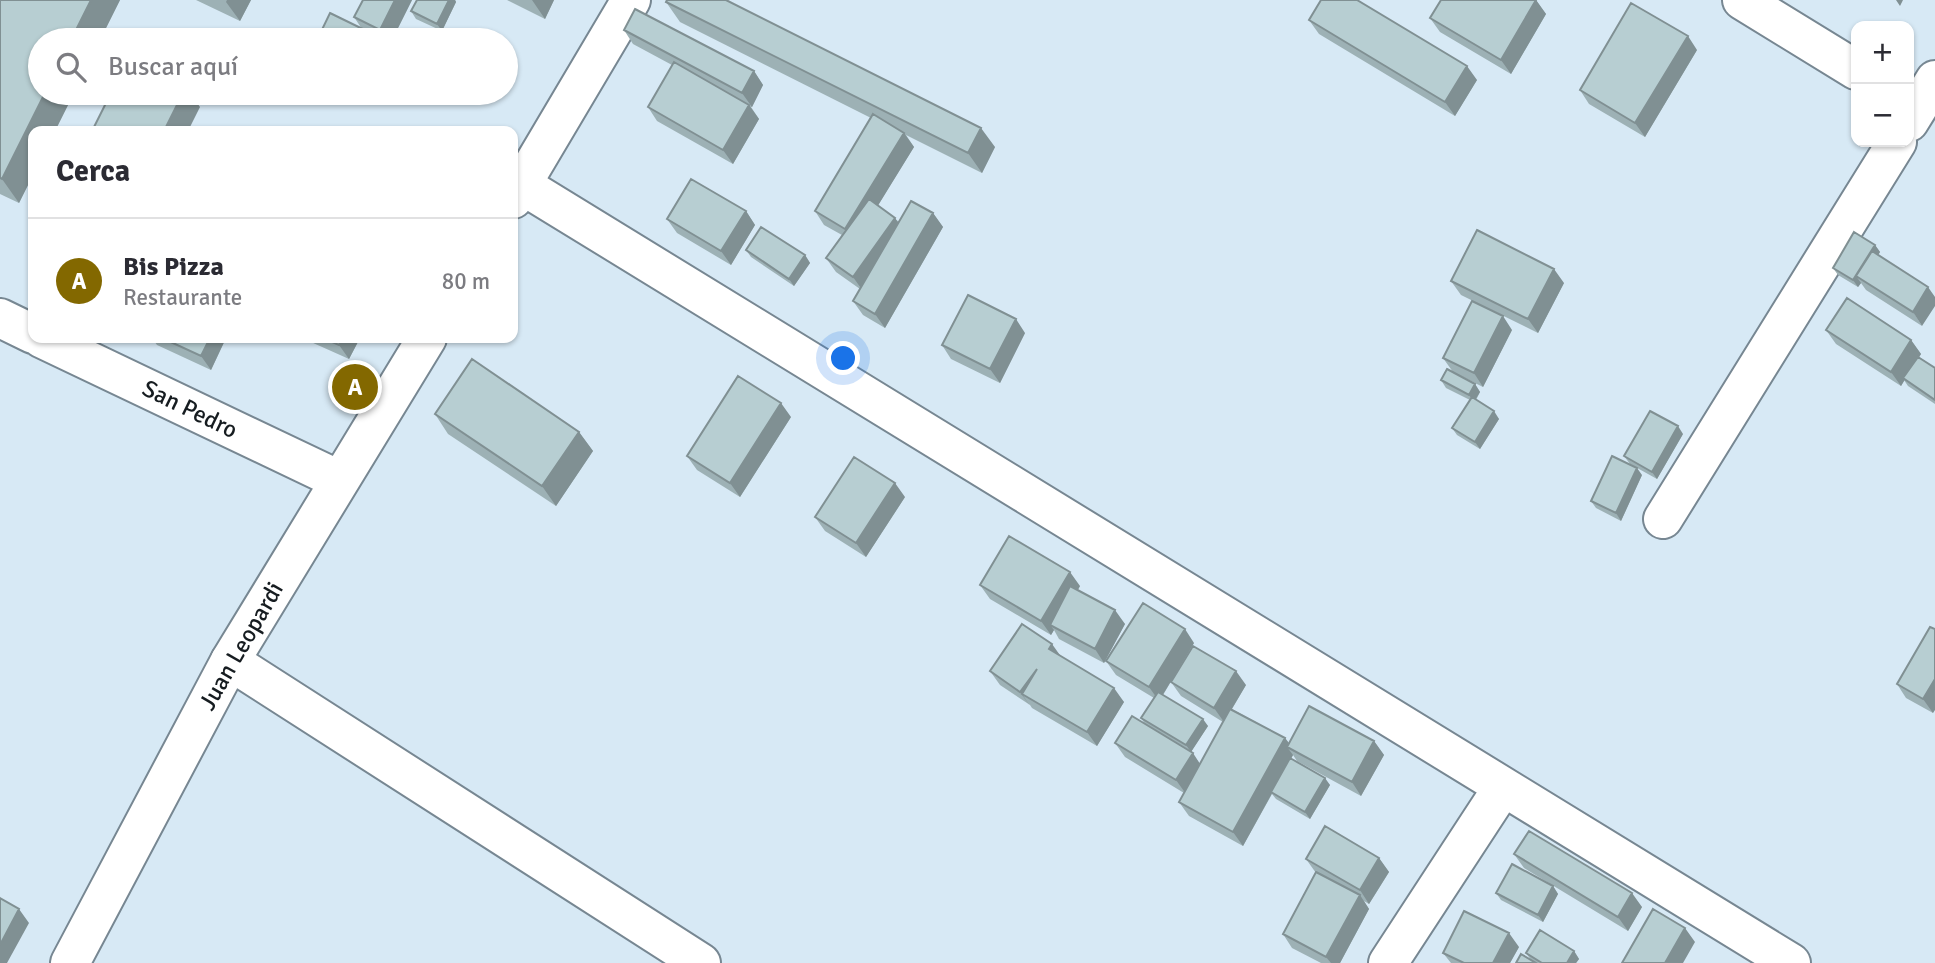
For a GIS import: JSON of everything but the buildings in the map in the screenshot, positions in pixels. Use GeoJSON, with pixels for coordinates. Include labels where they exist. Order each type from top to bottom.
{"type":"FeatureCollection","features":[{"type":"Feature","properties":{"kind":"street"},"geometry":{"type":"LineString","coordinates":[[518,190],[631,0]]}},
{"type":"Feature","properties":{"kind":"street"},"geometry":{"type":"LineString","coordinates":[[1742,0],[1851,67]]}},
{"type":"Feature","properties":{"kind":"street"},"geometry":{"type":"LineString","coordinates":[[1663,519],[1894,147]]}},
{"type":"Feature","properties":{"kind":"street"},"geometry":{"type":"LineString","coordinates":[[518,193],[1791,963]]}},
{"type":"Feature","properties":{"kind":"street"},"geometry":{"type":"LineString","coordinates":[[0,318],[28,332]]}},
{"type":"Feature","properties":{"kind":"street","name":"San Pedro"},"geometry":{"type":"LineString","coordinates":[[51,343],[339,481]]}},
{"type":"Feature","properties":{"kind":"street","name":"Juan Leopardi"},"geometry":{"type":"LineString","coordinates":[[70,963],[230,661],[424,343]]}},
{"type":"Feature","properties":{"kind":"street"},"geometry":{"type":"LineString","coordinates":[[230,661],[701,963]]}},
{"type":"Feature","properties":{"kind":"street"},"geometry":{"type":"LineString","coordinates":[[1388,963],[1503,787]]}},
{"type":"Feature","properties":{"kind":"place","name":"Bis Pizza"},"geometry":{"type":"Point","coordinates":[355,387]}}]}
